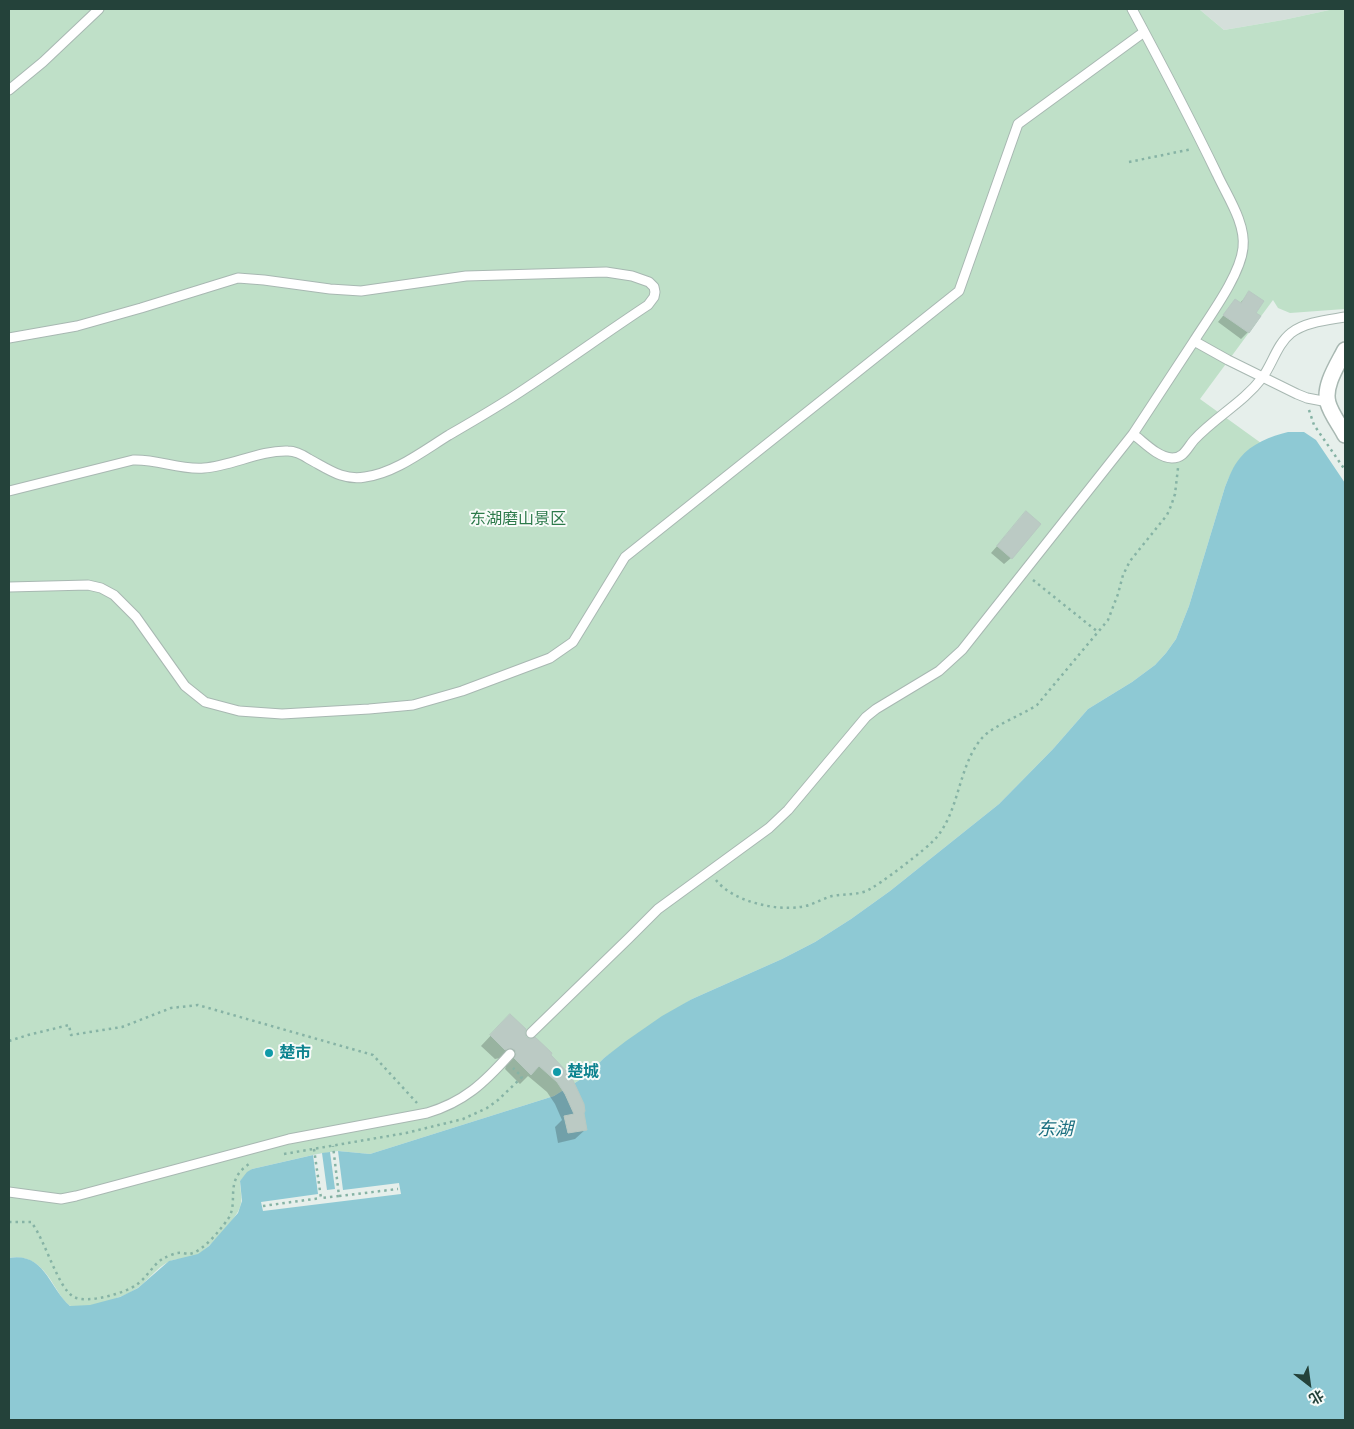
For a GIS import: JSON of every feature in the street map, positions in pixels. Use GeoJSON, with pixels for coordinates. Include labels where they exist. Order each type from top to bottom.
{"type":"FeatureCollection","features":[{"type":"Feature","properties":{"kind":"street"},"geometry":{"type":"LineString","coordinates":[[1345,350],[1331,378],[1328,394],[1328,402],[1345,435]]}},
{"type":"Feature","properties":{"kind":"lane"},"geometry":{"type":"LineString","coordinates":[[9,90],[44,62],[99,9]]}},
{"type":"Feature","properties":{"kind":"lane"},"geometry":{"type":"LineString","coordinates":[[531,1033],[658,909],[769,828],[788,810],[866,717],[939,671],[962,650],[1133,434],[1194,341],[1233,276],[1243,250],[1244,241],[1233,209],[1204,147],[1132,9]]}},
{"type":"Feature","properties":{"kind":"lane"},"geometry":{"type":"LineString","coordinates":[[9,587],[88,585],[101,588],[114,595],[136,617],[184,686],[205,702],[239,711],[282,714],[413,705],[462,691],[550,658],[573,642],[625,557],[959,292],[1018,124],[1144,32]]}},
{"type":"Feature","properties":{"kind":"lane"},"geometry":{"type":"LineString","coordinates":[[9,338],[77,326],[238,278],[361,291],[466,276],[606,272],[646,280],[652,285],[655,292],[648,305],[525,389],[426,449],[382,473],[352,478],[338,475],[303,455],[290,450],[206,468],[186,469],[154,461],[133,460],[9,491]]}},
{"type":"Feature","properties":{"kind":"lane"},"geometry":{"type":"LineString","coordinates":[[1133,434],[1160,454],[1170,458],[1180,456],[1185,453],[1198,435],[1245,396],[1263,377],[1290,334],[1308,325],[1345,317]]}},
{"type":"Feature","properties":{"kind":"lane"},"geometry":{"type":"LineString","coordinates":[[1194,341],[1307,398],[1328,402]]}},
{"type":"Feature","properties":{"kind":"lane"},"geometry":{"type":"LineString","coordinates":[[9,1192],[61,1199],[289,1139],[427,1113],[465,1098],[507,1057]]}},
{"type":"Feature","properties":{"kind":"path"},"geometry":{"type":"LineString","coordinates":[[1130,162],[1204,147]]}},
{"type":"Feature","properties":{"kind":"path"},"geometry":{"type":"LineString","coordinates":[[1307,398],[1314,425],[1345,470]]}},
{"type":"Feature","properties":{"kind":"path"},"geometry":{"type":"LineString","coordinates":[[709,871],[725,889],[740,898],[767,906],[801,907],[826,898],[859,893],[872,888],[935,840],[950,814],[967,766],[982,738],[1037,705],[1108,620],[1123,575],[1130,561],[1167,516],[1172,506],[1180,456]]}},
{"type":"Feature","properties":{"kind":"path"},"geometry":{"type":"LineString","coordinates":[[1023,572],[1098,632]]}},
{"type":"Feature","properties":{"kind":"path"},"geometry":{"type":"LineString","coordinates":[[9,1041],[68,1024],[71,1035],[122,1027],[171,1008],[198,1005],[373,1055],[427,1113]]}},
{"type":"Feature","properties":{"kind":"path"},"geometry":{"type":"LineString","coordinates":[[280,1155],[382,1138],[447,1124],[481,1111],[498,1100],[522,1077],[507,1057]]}},
{"type":"Feature","properties":{"kind":"path"},"geometry":{"type":"LineString","coordinates":[[333,1146],[339,1196]]}},
{"type":"Feature","properties":{"kind":"path"},"geometry":{"type":"LineString","coordinates":[[314,1149],[321,1198]]}},
{"type":"Feature","properties":{"kind":"path"},"geometry":{"type":"LineString","coordinates":[[9,1222],[31,1222],[45,1244],[64,1286],[74,1297],[84,1300],[99,1298],[137,1285],[162,1260],[181,1252],[191,1254],[208,1244],[229,1217],[234,1182],[238,1175],[256,1160]]}},
{"type":"Feature","properties":{"kind":"path"},"geometry":{"type":"LineString","coordinates":[[262,1206],[398,1189]]}},
{"type":"Feature","properties":{"kind":"shaded area"},"geometry":{"type":"Polygon","coordinates":[[[1199,9],[1334,9],[1224,30],[1199,9]]]}},
{"type":"Feature","properties":{"kind":"green space","name":"东湖磨山景区"},"geometry":{"type":"Polygon","coordinates":[[[9,9],[1199,9],[1224,30],[1334,9],[1345,9],[1345,309],[1290,313],[1278,308],[1273,300],[1200,399],[1261,443],[1243,456],[1228,479],[1189,606],[1176,639],[1166,653],[1155,665],[1132,682],[1088,709],[1053,749],[999,804],[890,891],[815,942],[782,959],[692,999],[604,1058],[586,1076],[554,1096],[370,1154],[338,1151],[252,1169],[240,1181],[241,1201],[238,1212],[220,1235],[199,1254],[194,1257],[168,1262],[139,1287],[125,1294],[99,1304],[74,1307],[62,1298],[43,1270],[34,1262],[23,1258],[9,1258],[9,9]]]}},
{"type":"Feature","properties":{"kind":"water","name":"东湖"},"geometry":{"type":"Polygon","coordinates":[[[1288,432],[1304,432],[1316,440],[1345,483],[1345,1420],[9,1420],[9,1258],[31,1260],[39,1266],[70,1306],[90,1305],[120,1297],[138,1288],[169,1261],[198,1254],[209,1246],[238,1213],[242,1201],[240,1181],[252,1169],[322,1153],[338,1151],[370,1154],[554,1096],[586,1076],[604,1058],[662,1016],[692,999],[782,959],[815,942],[851,919],[890,891],[999,804],[1053,749],[1088,709],[1132,682],[1155,665],[1166,653],[1176,639],[1189,606],[1225,487],[1233,468],[1245,453],[1256,445],[1268,438],[1288,432]]]}},
{"type":"Feature","properties":{"kind":"pier"},"geometry":{"type":"Polygon","coordinates":[[[338,1151],[343,1190],[399,1183],[401,1194],[263,1211],[261,1202],[318,1194],[313,1155],[322,1153],[327,1190],[335,1189],[330,1152],[338,1151]]]}},
{"type":"Feature","properties":{"kind":"building"},"geometry":{"type":"Polygon","coordinates":[[[1249,291],[1264,301],[1256,313],[1261,316],[1249,333],[1223,315],[1235,299],[1241,303],[1249,291]]]}},
{"type":"Feature","properties":{"kind":"building"},"geometry":{"type":"Polygon","coordinates":[[[1026,511],[1041,524],[1012,559],[997,546],[1026,511]]]}},
{"type":"Feature","properties":{"kind":"building","name":"楚城"},"geometry":{"type":"Polygon","coordinates":[[[510,1014],[526,1029],[526,1037],[530,1039],[535,1037],[552,1053],[551,1055],[571,1076],[584,1104],[587,1130],[568,1133],[564,1116],[574,1114],[557,1082],[539,1066],[531,1075],[514,1058],[516,1055],[515,1050],[511,1048],[505,1050],[490,1035],[510,1014]]]}},
{"type":"Feature","properties":{"kind":"place","name":"楚市"},"geometry":{"type":"Point","coordinates":[269,1053]}},
{"type":"Feature","properties":{"kind":"place","name":"楚城"},"geometry":{"type":"Point","coordinates":[557,1072]}}]}
